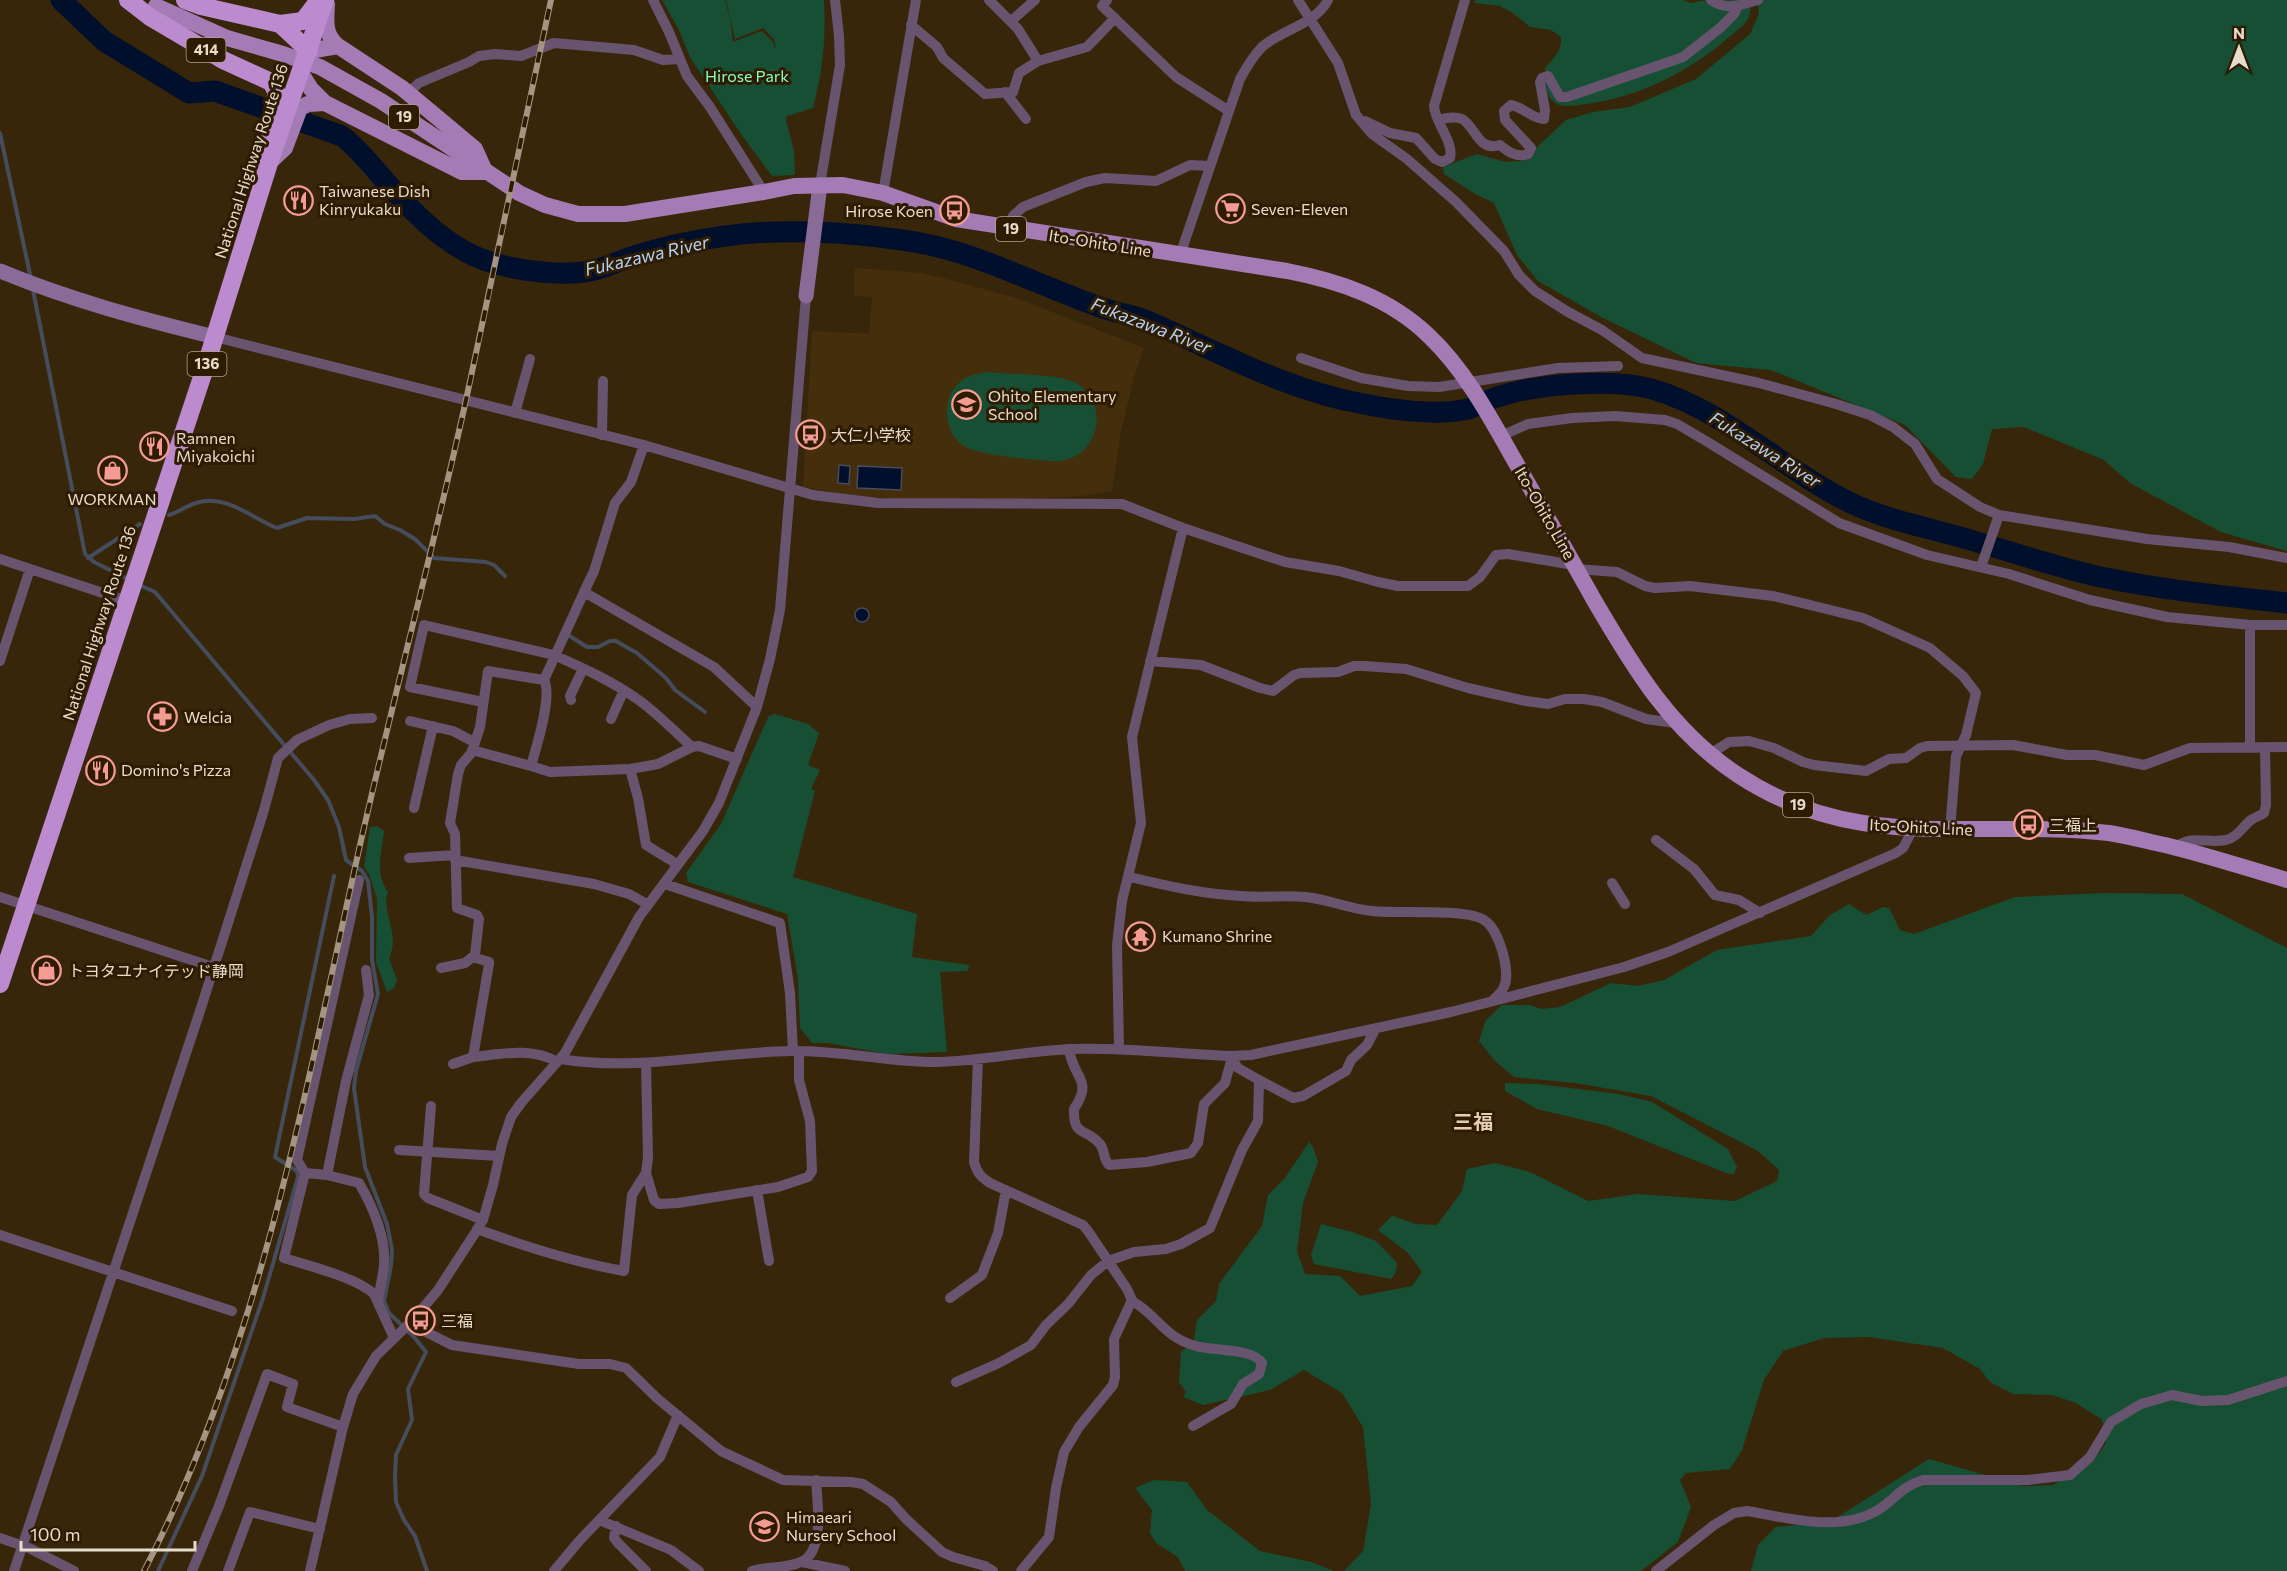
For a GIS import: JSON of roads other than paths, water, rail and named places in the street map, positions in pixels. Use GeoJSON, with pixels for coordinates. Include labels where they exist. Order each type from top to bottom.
{"type":"FeatureCollection","features":[{"type":"Feature","properties":{"kind":"highway","name":"414"},"geometry":{"type":"LineString","coordinates":[[128,0],[150,17],[223,60],[270,82],[289,105]]}},
{"type":"Feature","properties":{"kind":"highway"},"geometry":{"type":"LineString","coordinates":[[185,0],[201,6],[280,24],[303,21],[320,0]]}},
{"type":"Feature","properties":{"kind":"highway","name":"National Highway Route 136"},"geometry":{"type":"LineString","coordinates":[[0,984],[215,337],[260,193],[259,152],[272,152],[326,0]]}},
{"type":"Feature","properties":{"kind":"highway"},"geometry":{"type":"LineString","coordinates":[[280,24],[309,51]]}},
{"type":"Feature","properties":{"kind":"main road"},"geometry":{"type":"LineString","coordinates":[[301,73],[311,89],[325,103],[462,172],[486,172],[475,150],[408,93],[338,46],[330,38],[326,26],[326,0]]}},
{"type":"Feature","properties":{"kind":"main road","name":"19"},"geometry":{"type":"LineString","coordinates":[[150,3],[227,38],[320,67],[381,101],[486,172]]}},
{"type":"Feature","properties":{"kind":"main road"},"geometry":{"type":"LineString","coordinates":[[309,51],[338,46]]}},
{"type":"Feature","properties":{"kind":"main road"},"geometry":{"type":"LineString","coordinates":[[289,105],[325,103]]}},
{"type":"Feature","properties":{"kind":"main road","name":"Ito-Ohito Line"},"geometry":{"type":"LineString","coordinates":[[486,172],[519,193],[545,205],[567,211],[602,215],[625,214],[794,186],[843,185],[883,193],[956,219],[1006,229],[1321,278],[1362,292],[1400,314],[1430,337],[1469,386]]}},
{"type":"Feature","properties":{"kind":"main road","name":"19"},"geometry":{"type":"LineString","coordinates":[[1469,386],[1498,430]]}},
{"type":"Feature","properties":{"kind":"main road","name":"Ito-Ohito Line"},"geometry":{"type":"LineString","coordinates":[[1498,430],[1575,567],[1644,680],[1675,723],[1710,754],[1749,782],[1782,799],[1818,813],[1870,825],[1913,829],[2111,834],[2176,848],[2287,880]]}},
{"type":"Feature","properties":{"kind":"street"},"geometry":{"type":"LineString","coordinates":[[653,0],[687,76],[710,107],[764,192]]}},
{"type":"Feature","properties":{"kind":"street"},"geometry":{"type":"LineString","coordinates":[[310,1571],[343,1426],[353,1394],[361,1378],[376,1356],[404,1329],[438,1290],[480,1224],[511,1117],[559,1060],[647,904],[665,884],[677,864],[703,831],[719,803],[757,707],[780,610],[806,296],[820,185],[840,65],[835,0]]}},
{"type":"Feature","properties":{"kind":"street"},"geometry":{"type":"LineString","coordinates":[[883,193],[916,0]]}},
{"type":"Feature","properties":{"kind":"street"},"geometry":{"type":"LineString","coordinates":[[989,0],[1011,21],[1038,61]]}},
{"type":"Feature","properties":{"kind":"street"},"geometry":{"type":"LineString","coordinates":[[1011,21],[1035,0]]}},
{"type":"Feature","properties":{"kind":"street"},"geometry":{"type":"LineString","coordinates":[[1107,0],[1102,6],[1176,77],[1228,111]]}},
{"type":"Feature","properties":{"kind":"street"},"geometry":{"type":"LineString","coordinates":[[1298,0],[1338,63],[1356,115],[1372,134],[1407,159],[1456,202],[1504,251],[1520,275],[1535,291],[1602,330],[1633,353],[1651,360],[1770,386],[1870,415],[1893,427],[1915,444],[1937,479],[1997,519],[2147,539],[2229,547],[2287,558]]}},
{"type":"Feature","properties":{"kind":"street"},"geometry":{"type":"LineString","coordinates":[[1180,255],[1228,111],[1240,79],[1250,61],[1263,46],[1324,8],[1328,0]]}},
{"type":"Feature","properties":{"kind":"street"},"geometry":{"type":"LineString","coordinates":[[1356,115],[1390,134],[1416,138],[1435,159],[1442,162],[1447,161],[1452,152],[1434,106],[1465,0]]}},
{"type":"Feature","properties":{"kind":"street"},"geometry":{"type":"LineString","coordinates":[[1712,0],[1722,6],[1738,6],[1758,0]]}},
{"type":"Feature","properties":{"kind":"street"},"geometry":{"type":"LineString","coordinates":[[1438,120],[1454,117],[1461,119],[1476,138],[1487,145],[1495,147],[1500,145],[1515,154],[1528,154],[1531,148],[1505,120],[1504,111],[1511,105],[1518,106],[1539,119],[1544,119],[1545,110],[1540,82],[1542,78],[1548,76],[1560,97],[1567,97],[1679,58],[1720,28],[1734,14],[1738,6]]}},
{"type":"Feature","properties":{"kind":"street"},"geometry":{"type":"LineString","coordinates":[[911,24],[937,47],[943,58],[985,94],[1013,92],[1019,73],[1038,61],[1087,47],[1115,18]]}},
{"type":"Feature","properties":{"kind":"street"},"geometry":{"type":"LineString","coordinates":[[408,93],[419,83],[469,63],[479,56],[495,54],[521,56],[554,43],[634,50],[663,60],[680,59]]}},
{"type":"Feature","properties":{"kind":"street"},"geometry":{"type":"LineString","coordinates":[[1005,92],[1026,119]]}},
{"type":"Feature","properties":{"kind":"street"},"geometry":{"type":"LineString","coordinates":[[1006,229],[1013,216],[1023,207],[1086,182],[1105,178],[1156,181],[1190,165],[1210,166]]}},
{"type":"Feature","properties":{"kind":"street"},"geometry":{"type":"LineString","coordinates":[[0,271],[81,302],[129,316],[644,445],[790,490],[852,501],[878,503],[970,502],[1041,505],[1114,503],[1285,562],[1339,571],[1398,586],[1468,586],[1480,576],[1496,555],[1508,554],[1575,567],[1617,572],[1644,586],[1655,588],[1690,586],[1785,599],[1863,618],[1916,640],[1938,654],[1968,681],[1976,693],[1974,710],[1954,767],[1950,830]]}},
{"type":"Feature","properties":{"kind":"street"},"geometry":{"type":"LineString","coordinates":[[1301,358],[1361,378],[1408,386],[1439,387],[1469,386],[1558,368],[1618,366]]}},
{"type":"Feature","properties":{"kind":"street"},"geometry":{"type":"LineString","coordinates":[[515,413],[530,359]]}},
{"type":"Feature","properties":{"kind":"street"},"geometry":{"type":"LineString","coordinates":[[602,435],[603,381]]}},
{"type":"Feature","properties":{"kind":"street"},"geometry":{"type":"LineString","coordinates":[[1498,430],[1572,418],[1615,416],[1665,420],[1677,424],[1706,441],[1839,523],[1927,555],[1982,564],[2090,600],[2151,613],[2191,620],[2250,625],[2287,625]]}},
{"type":"Feature","properties":{"kind":"street"},"geometry":{"type":"LineString","coordinates":[[531,766],[546,702],[544,680],[594,571],[615,503],[627,489],[635,474],[644,445]]}},
{"type":"Feature","properties":{"kind":"street"},"geometry":{"type":"LineString","coordinates":[[1982,564],[1997,519]]}},
{"type":"Feature","properties":{"kind":"street"},"geometry":{"type":"LineString","coordinates":[[1119,1048],[1117,945],[1122,901],[1130,877],[1141,823],[1132,737],[1183,528]]}},
{"type":"Feature","properties":{"kind":"street"},"geometry":{"type":"LineString","coordinates":[[0,559],[30,569],[131,588]]}},
{"type":"Feature","properties":{"kind":"street"},"geometry":{"type":"LineString","coordinates":[[0,661],[30,569]]}},
{"type":"Feature","properties":{"kind":"street"},"geometry":{"type":"LineString","coordinates":[[584,592],[714,667],[757,707]]}},
{"type":"Feature","properties":{"kind":"street"},"geometry":{"type":"LineString","coordinates":[[483,702],[410,687],[424,625],[554,655],[624,690],[642,702],[692,747]]}},
{"type":"Feature","properties":{"kind":"street"},"geometry":{"type":"LineString","coordinates":[[2250,625],[2250,747]]}},
{"type":"Feature","properties":{"kind":"street"},"geometry":{"type":"LineString","coordinates":[[1150,661],[1201,665],[1260,688],[1274,691],[1294,675],[1301,673],[1338,672],[1354,666],[1406,669],[1468,688],[1526,701],[1548,704],[1565,699],[1584,699],[1602,702],[1646,719],[1675,723]]}},
{"type":"Feature","properties":{"kind":"street"},"geometry":{"type":"LineString","coordinates":[[571,700],[570,696],[583,669]]}},
{"type":"Feature","properties":{"kind":"street"},"geometry":{"type":"LineString","coordinates":[[441,968],[465,963],[475,955],[479,919],[477,915],[457,908],[455,834],[450,823],[461,765],[473,746],[480,727],[488,671],[544,680]]}},
{"type":"Feature","properties":{"kind":"street"},"geometry":{"type":"LineString","coordinates":[[611,719],[624,690]]}},
{"type":"Feature","properties":{"kind":"street"},"geometry":{"type":"LineString","coordinates":[[14,1571],[264,810],[275,767],[282,753],[297,740],[329,725],[350,719],[372,718]]}},
{"type":"Feature","properties":{"kind":"street"},"geometry":{"type":"LineString","coordinates":[[410,721],[466,736],[473,746],[550,772],[630,769],[658,764],[692,747],[703,747],[737,759]]}},
{"type":"Feature","properties":{"kind":"street"},"geometry":{"type":"LineString","coordinates":[[414,808],[433,726]]}},
{"type":"Feature","properties":{"kind":"street"},"geometry":{"type":"LineString","coordinates":[[1710,754],[1729,742],[1749,741],[1774,748],[1814,765],[1866,771],[1889,759],[1906,758],[1927,746],[2026,746],[2067,755],[2095,755],[2144,765],[2190,748],[2250,747],[2266,754],[2287,747]]}},
{"type":"Feature","properties":{"kind":"street"},"geometry":{"type":"LineString","coordinates":[[2176,848],[2188,840],[2224,841],[2235,837],[2249,822],[2264,813],[2266,754]]}},
{"type":"Feature","properties":{"kind":"street"},"geometry":{"type":"LineString","coordinates":[[630,769],[638,798],[646,845],[677,864]]}},
{"type":"Feature","properties":{"kind":"street"},"geometry":{"type":"LineString","coordinates":[[453,1064],[474,1057],[524,1053],[577,1062],[645,1063],[796,1051],[891,1061],[937,1062],[1069,1049],[1119,1048],[1230,1058],[1251,1055],[1492,1001],[1624,967],[1668,952],[1896,854],[1903,848],[1913,829]]}},
{"type":"Feature","properties":{"kind":"street"},"geometry":{"type":"LineString","coordinates":[[1656,840],[1694,869],[1715,895],[1739,900],[1760,912]]}},
{"type":"Feature","properties":{"kind":"street"},"geometry":{"type":"LineString","coordinates":[[409,858],[455,858],[594,884],[629,894],[647,904]]}},
{"type":"Feature","properties":{"kind":"street"},"geometry":{"type":"LineString","coordinates":[[1130,877],[1203,893],[1244,897],[1303,897],[1372,911],[1474,915],[1491,926],[1498,938],[1504,959],[1504,985],[1492,1001]]}},
{"type":"Feature","properties":{"kind":"street"},"geometry":{"type":"LineString","coordinates":[[359,879],[297,1160],[305,1173],[284,1258],[354,1281],[374,1294],[378,1305],[404,1329],[461,1347],[579,1364],[626,1368],[721,1451],[783,1480],[851,1482],[873,1489],[891,1502],[942,1552],[985,1566],[993,1571]]}},
{"type":"Feature","properties":{"kind":"street"},"geometry":{"type":"LineString","coordinates":[[1612,883],[1625,904]]}},
{"type":"Feature","properties":{"kind":"street"},"geometry":{"type":"LineString","coordinates":[[646,1173],[654,1200],[660,1204],[789,1184],[811,1175],[810,1121],[799,1080],[780,923],[665,884]]}},
{"type":"Feature","properties":{"kind":"street"},"geometry":{"type":"LineString","coordinates":[[0,897],[213,967]]}},
{"type":"Feature","properties":{"kind":"street"},"geometry":{"type":"LineString","coordinates":[[474,1057],[489,964],[489,962],[476,958],[475,955]]}},
{"type":"Feature","properties":{"kind":"street"},"geometry":{"type":"LineString","coordinates":[[327,1175],[346,1081],[369,995],[366,970]]}},
{"type":"Feature","properties":{"kind":"street"},"geometry":{"type":"LineString","coordinates":[[1230,1058],[1238,1068],[1293,1098],[1303,1096],[1346,1071],[1351,1060],[1367,1045],[1376,1028]]}},
{"type":"Feature","properties":{"kind":"street"},"geometry":{"type":"LineString","coordinates":[[1069,1049],[1072,1065],[1084,1088],[1082,1099],[1074,1109],[1074,1125],[1078,1130],[1098,1141],[1109,1165],[1191,1153],[1196,1148],[1201,1134],[1204,1104],[1228,1079],[1230,1058]]}},
{"type":"Feature","properties":{"kind":"street"},"geometry":{"type":"LineString","coordinates":[[978,1059],[974,1162],[976,1171],[981,1177],[1076,1221],[1088,1231],[1132,1300],[1178,1341],[1199,1347],[1255,1355],[1262,1363],[1258,1374],[1243,1384],[1229,1405],[1193,1426]]}},
{"type":"Feature","properties":{"kind":"street"},"geometry":{"type":"LineString","coordinates":[[431,1106],[424,1194],[428,1198],[538,1251],[589,1265],[624,1271],[632,1196],[646,1173],[648,1158],[645,1063]]}},
{"type":"Feature","properties":{"kind":"street"},"geometry":{"type":"LineString","coordinates":[[956,1382],[999,1363],[1031,1345],[1091,1275],[1108,1261],[1134,1252],[1166,1249],[1181,1244],[1209,1228],[1242,1150],[1258,1121],[1259,1080]]}},
{"type":"Feature","properties":{"kind":"street"},"geometry":{"type":"LineString","coordinates":[[399,1150],[499,1156]]}},
{"type":"Feature","properties":{"kind":"street"},"geometry":{"type":"LineString","coordinates":[[305,1173],[327,1175],[359,1183],[376,1218],[384,1256],[378,1305]]}},
{"type":"Feature","properties":{"kind":"street"},"geometry":{"type":"LineString","coordinates":[[757,1190],[769,1261]]}},
{"type":"Feature","properties":{"kind":"street"},"geometry":{"type":"LineString","coordinates":[[950,1298],[982,1275],[998,1233],[1006,1190]]}},
{"type":"Feature","properties":{"kind":"street"},"geometry":{"type":"LineString","coordinates":[[0,1235],[232,1311]]}},
{"type":"Feature","properties":{"kind":"street"},"geometry":{"type":"LineString","coordinates":[[1021,1571],[1049,1537],[1064,1452],[1079,1427],[1113,1385],[1115,1377],[1114,1339],[1132,1300]]}},
{"type":"Feature","properties":{"kind":"street"},"geometry":{"type":"LineString","coordinates":[[192,1571],[219,1506],[267,1374],[293,1383],[286,1407],[343,1426]]}},
{"type":"Feature","properties":{"kind":"street"},"geometry":{"type":"LineString","coordinates":[[1656,1571],[1714,1525],[1734,1513],[1747,1511],[1839,1523],[1878,1510],[1908,1484],[1923,1480],[2028,1480],[2070,1475],[2090,1457],[2111,1422],[2141,1404],[2172,1395],[2202,1401],[2228,1400],[2287,1381]]}},
{"type":"Feature","properties":{"kind":"street"},"geometry":{"type":"LineString","coordinates":[[554,1571],[660,1457],[678,1415]]}},
{"type":"Feature","properties":{"kind":"street"},"geometry":{"type":"LineString","coordinates":[[802,1562],[811,1554],[817,1539],[816,1480]]}},
{"type":"Feature","properties":{"kind":"street"},"geometry":{"type":"LineString","coordinates":[[228,1571],[250,1512],[320,1529]]}},
{"type":"Feature","properties":{"kind":"street"},"geometry":{"type":"LineString","coordinates":[[599,1520],[671,1550],[699,1571]]}},
{"type":"Feature","properties":{"kind":"street"},"geometry":{"type":"LineString","coordinates":[[615,1526],[614,1538],[646,1571]]}},
{"type":"Feature","properties":{"kind":"street"},"geometry":{"type":"LineString","coordinates":[[0,1538],[22,1545],[74,1571]]}},
{"type":"Feature","properties":{"kind":"street"},"geometry":{"type":"LineString","coordinates":[[752,1571],[764,1567],[786,1566],[802,1562],[844,1571]]}},
{"type":"Feature","properties":{"kind":"water"},"geometry":{"type":"Polygon","coordinates":[[[839,465],[850,466],[849,484],[838,483],[839,465]]]}},
{"type":"Feature","properties":{"kind":"water"},"geometry":{"type":"Polygon","coordinates":[[[858,466],[902,468],[901,490],[857,488],[858,466]]]}},
{"type":"Feature","properties":{"kind":"water"},"geometry":{"type":"Polygon","coordinates":[[[859,608],[865,608],[869,615],[865,622],[859,622],[855,618],[855,612],[859,608]]]}},
{"type":"Feature","properties":{"kind":"waterway","name":"Fukazawa River"},"geometry":{"type":"LineString","coordinates":[[61,0],[104,41],[189,93],[215,91],[342,136],[433,229],[472,255],[512,268],[557,273],[584,272],[679,244],[768,232],[837,233],[902,240],[978,259],[1075,298],[1144,320],[1281,380],[1308,390],[1364,404],[1402,410],[1444,412],[1468,409],[1513,392],[1553,386],[1596,383],[1652,389],[1704,411],[1826,489],[1877,514],[2066,568],[2124,582],[2287,603]]}},
{"type":"Feature","properties":{"kind":"waterway"},"geometry":{"type":"LineString","coordinates":[[0,133],[31,279]]}},
{"type":"Feature","properties":{"kind":"waterway"},"geometry":{"type":"LineString","coordinates":[[33,290],[85,554],[94,562],[128,579]]}},
{"type":"Feature","properties":{"kind":"waterway"},"geometry":{"type":"LineString","coordinates":[[169,515],[192,504],[218,501],[238,508],[277,528],[307,518],[354,519],[375,516],[385,524],[415,539],[434,558],[486,562],[494,565],[505,576]]}},
{"type":"Feature","properties":{"kind":"waterway"},"geometry":{"type":"LineString","coordinates":[[88,558],[140,524]]}},
{"type":"Feature","properties":{"kind":"waterway"},"geometry":{"type":"LineString","coordinates":[[137,584],[155,592],[314,780],[328,800],[339,827],[346,860],[362,871],[368,881],[372,917],[372,960],[378,994],[356,1071],[354,1088],[365,1167],[387,1224],[392,1250],[384,1301],[389,1313],[426,1352],[408,1389],[412,1420],[396,1455],[395,1477],[396,1502],[415,1536],[427,1571]]}},
{"type":"Feature","properties":{"kind":"waterway"},"geometry":{"type":"LineString","coordinates":[[568,635],[587,647],[598,647],[610,641],[616,641],[637,653],[666,678],[675,690],[705,712]]}},
{"type":"Feature","properties":{"kind":"waterway"},"geometry":{"type":"LineString","coordinates":[[158,1571],[202,1476],[263,1298],[298,1177],[297,1171],[275,1157],[334,876]]}},
{"type":"Feature","properties":{"kind":"railway"},"geometry":{"type":"LineString","coordinates":[[144,1571],[185,1485],[219,1397],[249,1307],[275,1216],[320,1030],[373,789],[453,456],[551,0]]}},
{"type":"Feature","properties":{"kind":"place","name":"Taiwanese Dish Kinryukaku"},"geometry":{"type":"Point","coordinates":[298,200]}},
{"type":"Feature","properties":{"kind":"place","name":"Seven-Eleven"},"geometry":{"type":"Point","coordinates":[1230,209]}},
{"type":"Feature","properties":{"kind":"place","name":"Hirose Koen"},"geometry":{"type":"Point","coordinates":[954,211]}},
{"type":"Feature","properties":{"kind":"place","name":"Ohito Elementary School"},"geometry":{"type":"Point","coordinates":[967,405]}},
{"type":"Feature","properties":{"kind":"place","name":"大仁小学校"},"geometry":{"type":"Point","coordinates":[810,435]}},
{"type":"Feature","properties":{"kind":"place","name":"Ramnen Miyakoichi"},"geometry":{"type":"Point","coordinates":[155,447]}},
{"type":"Feature","properties":{"kind":"place","name":"WORKMAN"},"geometry":{"type":"Point","coordinates":[112,471]}},
{"type":"Feature","properties":{"kind":"place","name":"Welcia"},"geometry":{"type":"Point","coordinates":[163,717]}},
{"type":"Feature","properties":{"kind":"place","name":"Domino's Pizza"},"geometry":{"type":"Point","coordinates":[100,770]}},
{"type":"Feature","properties":{"kind":"place","name":"三福上"},"geometry":{"type":"Point","coordinates":[2028,825]}},
{"type":"Feature","properties":{"kind":"place","name":"Kumano Shrine"},"geometry":{"type":"Point","coordinates":[1141,936]}},
{"type":"Feature","properties":{"kind":"place","name":"トヨタユナイテッド静岡"},"geometry":{"type":"Point","coordinates":[47,971]}},
{"type":"Feature","properties":{"kind":"place","name":"三福"},"geometry":{"type":"Point","coordinates":[420,1321]}},
{"type":"Feature","properties":{"kind":"place","name":"Himaeari Nursery School"},"geometry":{"type":"Point","coordinates":[765,1526]}},
{"type":"Feature","properties":{"kind":"district","name":"三福"},"geometry":{"type":"Point","coordinates":[1473,1122]}},
{"type":"Feature","properties":{"kind":"park label","name":"Hirose Park"},"geometry":{"type":"Point","coordinates":[747,76]}}]}
